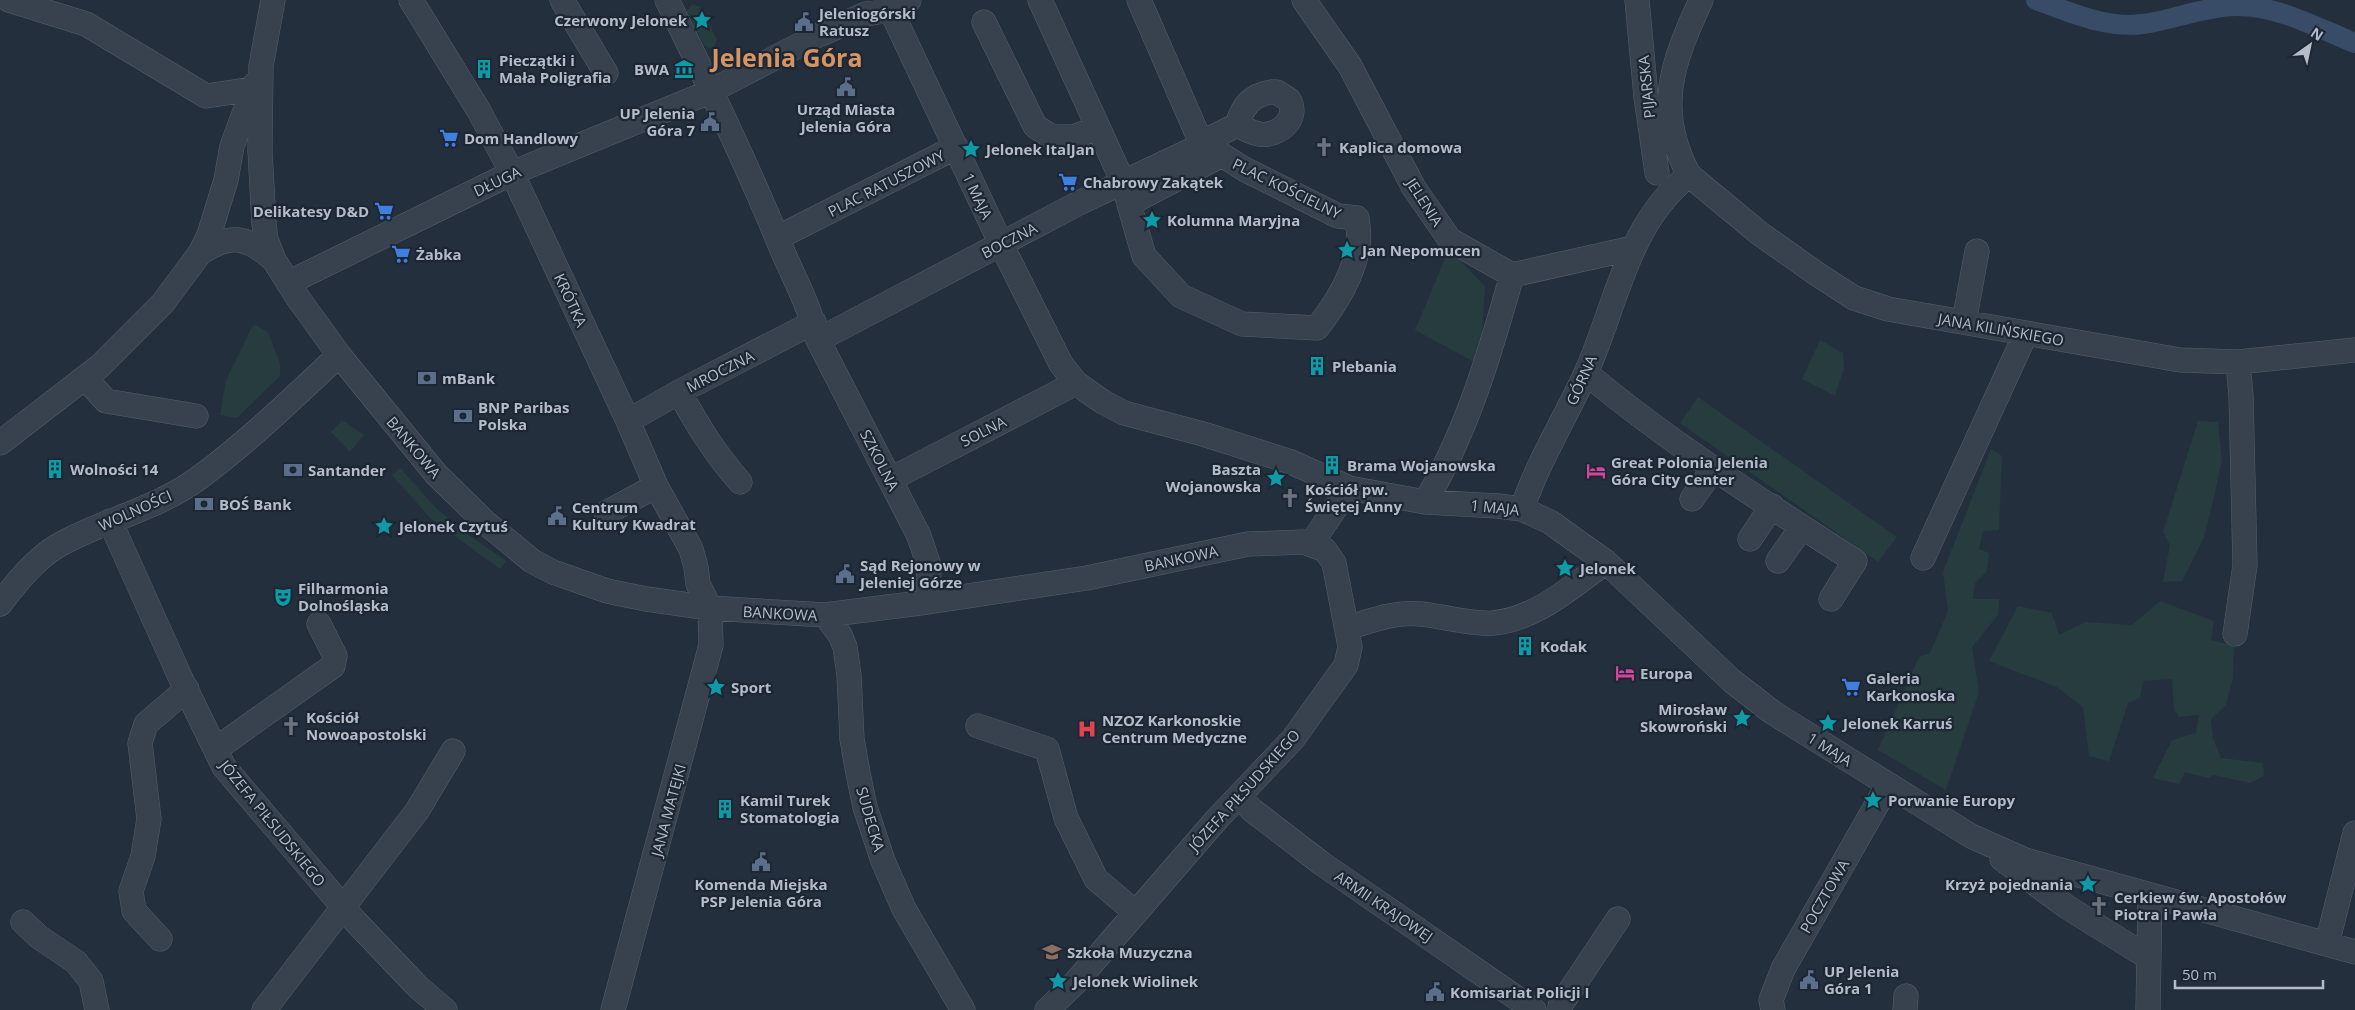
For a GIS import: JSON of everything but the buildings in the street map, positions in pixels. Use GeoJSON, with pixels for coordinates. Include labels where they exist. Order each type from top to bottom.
{"type":"FeatureCollection","features":[{"type":"Feature","properties":{"kind":"street"},"geometry":{"type":"LineString","coordinates":[[9,0],[86,24],[206,96],[253,89]]}},
{"type":"Feature","properties":{"kind":"street"},"geometry":{"type":"LineString","coordinates":[[0,443],[100,366],[163,303],[200,253],[216,213],[226,180],[232,146],[261,66],[273,0]]}},
{"type":"Feature","properties":{"kind":"street","name":"KRÓTKA"},"geometry":{"type":"LineString","coordinates":[[411,0],[479,112],[512,174],[628,421],[656,486],[691,549],[698,584],[710,608]]}},
{"type":"Feature","properties":{"kind":"street"},"geometry":{"type":"LineString","coordinates":[[562,0],[606,73]]}},
{"type":"Feature","properties":{"kind":"street"},"geometry":{"type":"LineString","coordinates":[[667,0],[712,91],[816,331]]}},
{"type":"Feature","properties":{"kind":"street"},"geometry":{"type":"LineString","coordinates":[[1040,0],[1126,193]]}},
{"type":"Feature","properties":{"kind":"street"},"geometry":{"type":"LineString","coordinates":[[1139,0],[1202,144]]}},
{"type":"Feature","properties":{"kind":"street","name":"JELENIA"},"geometry":{"type":"LineString","coordinates":[[1304,0],[1350,66],[1414,188],[1450,240],[1512,275]]}},
{"type":"Feature","properties":{"kind":"street","name":"PIJARSKA"},"geometry":{"type":"LineString","coordinates":[[1636,0],[1646,97],[1657,173]]}},
{"type":"Feature","properties":{"kind":"street"},"geometry":{"type":"LineString","coordinates":[[1425,502],[1437,483],[1480,383],[1512,275],[1633,248],[1655,208],[1689,176],[1672,136],[1670,95],[1676,57],[1701,0]]}},
{"type":"Feature","properties":{"kind":"street"},"geometry":{"type":"LineString","coordinates":[[712,91],[817,36],[895,3]]}},
{"type":"Feature","properties":{"kind":"street","name":"PLAC RATUSZOWY"},"geometry":{"type":"LineString","coordinates":[[777,238],[956,148],[895,3]]}},
{"type":"Feature","properties":{"kind":"street"},"geometry":{"type":"LineString","coordinates":[[984,22],[1034,126],[1052,137],[1073,137],[1098,128]]}},
{"type":"Feature","properties":{"kind":"street"},"geometry":{"type":"LineString","coordinates":[[261,66],[260,151],[264,224],[266,240],[281,270]]}},
{"type":"Feature","properties":{"kind":"street","name":"DŁUGA"},"geometry":{"type":"LineString","coordinates":[[281,270],[712,91]]}},
{"type":"Feature","properties":{"kind":"street","name":"BOCZNA"},"geometry":{"type":"LineString","coordinates":[[816,331],[1001,244],[1126,193],[1236,124]]}},
{"type":"Feature","properties":{"kind":"street","name":"1 MAJA"},"geometry":{"type":"LineString","coordinates":[[956,148],[1061,364],[1076,383],[1103,402],[1124,413],[1203,434],[1291,462],[1349,488],[1425,502],[1522,509],[1550,522],[1606,562],[1732,681],[1772,712],[1971,836],[2025,860],[2355,952]]}},
{"type":"Feature","properties":{"kind":"street","name":"PLAC KOŚCIELNY"},"geometry":{"type":"LineString","coordinates":[[1222,155],[1244,169],[1338,216],[1358,218],[1358,244],[1352,267],[1331,311],[1317,328],[1242,324],[1181,296],[1144,256],[1126,193],[1222,155]]}},
{"type":"Feature","properties":{"kind":"street","name":"JANA KILIŃSKIEGO"},"geometry":{"type":"LineString","coordinates":[[1689,176],[1759,234],[1854,298],[1888,309],[2180,360],[2238,362],[2355,350]]}},
{"type":"Feature","properties":{"kind":"street"},"geometry":{"type":"LineString","coordinates":[[200,253],[223,240],[238,241],[260,248],[281,270]]}},
{"type":"Feature","properties":{"kind":"street","name":"GÓRNA"},"geometry":{"type":"LineString","coordinates":[[1522,509],[1543,460],[1586,373],[1633,248]]}},
{"type":"Feature","properties":{"kind":"street"},"geometry":{"type":"LineString","coordinates":[[1964,322],[1978,252]]}},
{"type":"Feature","properties":{"kind":"street","name":"BANKOWA"},"geometry":{"type":"LineString","coordinates":[[281,270],[340,355],[387,415],[455,494],[512,546],[532,561],[554,572],[607,591],[710,608],[824,615],[928,602],[1087,578],[1248,544],[1304,542],[1315,539]]}},
{"type":"Feature","properties":{"kind":"street","name":"MROCZNA"},"geometry":{"type":"LineString","coordinates":[[628,421],[680,392],[816,331]]}},
{"type":"Feature","properties":{"kind":"street","name":"SZKOLNA"},"geometry":{"type":"LineString","coordinates":[[816,331],[918,536],[929,566],[928,602]]}},
{"type":"Feature","properties":{"kind":"street"},"geometry":{"type":"LineString","coordinates":[[1923,558],[2026,333]]}},
{"type":"Feature","properties":{"kind":"street","name":"WOLNOŚCI"},"geometry":{"type":"LineString","coordinates":[[0,604],[29,569],[50,551],[78,535],[156,503],[196,480],[296,397],[340,355]]}},
{"type":"Feature","properties":{"kind":"street"},"geometry":{"type":"LineString","coordinates":[[2235,634],[2245,564],[2241,396],[2238,362]]}},
{"type":"Feature","properties":{"kind":"street"},"geometry":{"type":"LineString","coordinates":[[1586,373],[1620,402],[1714,468],[1855,561],[1831,599]]}},
{"type":"Feature","properties":{"kind":"street"},"geometry":{"type":"LineString","coordinates":[[85,378],[106,401],[196,416]]}},
{"type":"Feature","properties":{"kind":"street","name":"SOLNA"},"geometry":{"type":"LineString","coordinates":[[890,479],[1076,383]]}},
{"type":"Feature","properties":{"kind":"street"},"geometry":{"type":"LineString","coordinates":[[680,392],[714,452],[740,482]]}},
{"type":"Feature","properties":{"kind":"street"},"geometry":{"type":"LineString","coordinates":[[1692,499],[1714,468]]}},
{"type":"Feature","properties":{"kind":"street"},"geometry":{"type":"LineString","coordinates":[[606,513],[656,486]]}},
{"type":"Feature","properties":{"kind":"street"},"geometry":{"type":"LineString","coordinates":[[1315,539],[1349,488]]}},
{"type":"Feature","properties":{"kind":"street"},"geometry":{"type":"LineString","coordinates":[[1750,539],[1772,506]]}},
{"type":"Feature","properties":{"kind":"street","name":"JÓZEFA PIŁSUDSKIEGO"},"geometry":{"type":"LineString","coordinates":[[110,521],[224,768],[342,907],[418,987],[445,1010]]}},
{"type":"Feature","properties":{"kind":"street"},"geometry":{"type":"LineString","coordinates":[[1778,562],[1802,526]]}},
{"type":"Feature","properties":{"kind":"street","name":"JÓZEFA PIŁSUDSKIEGO"},"geometry":{"type":"LineString","coordinates":[[1047,1010],[1074,984],[1239,796],[1293,739],[1346,665],[1350,647],[1334,563],[1315,539]]}},
{"type":"Feature","properties":{"kind":"street"},"geometry":{"type":"LineString","coordinates":[[1347,628],[1399,613],[1421,614],[1492,624],[1508,621],[1544,606],[1606,562]]}},
{"type":"Feature","properties":{"kind":"street","name":"JANA MATEJKI"},"geometry":{"type":"LineString","coordinates":[[613,1010],[711,645],[710,608]]}},
{"type":"Feature","properties":{"kind":"street","name":"SUDECKA"},"geometry":{"type":"LineString","coordinates":[[824,615],[840,635],[845,647],[849,675],[852,738],[863,801],[874,837],[904,909],[963,1010]]}},
{"type":"Feature","properties":{"kind":"street"},"geometry":{"type":"LineString","coordinates":[[216,749],[332,666],[335,656],[319,624]]}},
{"type":"Feature","properties":{"kind":"street"},"geometry":{"type":"LineString","coordinates":[[160,939],[134,911],[131,891],[143,856],[149,818],[140,743],[146,724],[187,690]]}},
{"type":"Feature","properties":{"kind":"street"},"geometry":{"type":"LineString","coordinates":[[978,726],[1047,749],[1066,818],[1096,879],[1136,913]]}},
{"type":"Feature","properties":{"kind":"street"},"geometry":{"type":"LineString","coordinates":[[264,1010],[417,811],[453,751]]}},
{"type":"Feature","properties":{"kind":"street","name":"POCZTOWA"},"geometry":{"type":"LineString","coordinates":[[1772,1010],[1771,1000],[1783,968],[1888,785]]}},
{"type":"Feature","properties":{"kind":"street","name":"ARMII KRAJOWEJ"},"geometry":{"type":"LineString","coordinates":[[1239,796],[1252,810],[1321,863],[1534,1010]]}},
{"type":"Feature","properties":{"kind":"street"},"geometry":{"type":"LineString","coordinates":[[2327,944],[2355,833]]}},
{"type":"Feature","properties":{"kind":"street"},"geometry":{"type":"LineString","coordinates":[[1971,836],[2068,907],[2149,958]]}},
{"type":"Feature","properties":{"kind":"street"},"geometry":{"type":"LineString","coordinates":[[2148,1010],[2150,895]]}},
{"type":"Feature","properties":{"kind":"street"},"geometry":{"type":"LineString","coordinates":[[1560,1010],[1560,1006],[1618,919]]}},
{"type":"Feature","properties":{"kind":"street"},"geometry":{"type":"LineString","coordinates":[[23,922],[39,937],[76,962],[91,981],[97,1010]]}},
{"type":"Feature","properties":{"kind":"green space"},"geometry":{"type":"Polygon","coordinates":[[[692,4],[701,7],[717,40],[714,47],[709,48],[704,45],[687,11],[692,4]]]}},
{"type":"Feature","properties":{"kind":"green space"},"geometry":{"type":"Polygon","coordinates":[[[1449,249],[1485,286],[1482,336],[1476,363],[1415,330],[1449,249]]]}},
{"type":"Feature","properties":{"kind":"green space"},"geometry":{"type":"Polygon","coordinates":[[[255,325],[268,332],[280,364],[280,376],[237,418],[220,415],[226,380],[252,327],[255,325]]]}},
{"type":"Feature","properties":{"kind":"green space"},"geometry":{"type":"Polygon","coordinates":[[[1820,340],[1843,353],[1844,368],[1835,396],[1802,379],[1820,340]]]}},
{"type":"Feature","properties":{"kind":"green space"},"geometry":{"type":"Polygon","coordinates":[[[1698,397],[1897,537],[1878,562],[1680,423],[1698,397]]]}},
{"type":"Feature","properties":{"kind":"green space"},"geometry":{"type":"Polygon","coordinates":[[[342,420],[364,435],[350,452],[331,432],[342,420]]]}},
{"type":"Feature","properties":{"kind":"green space"},"geometry":{"type":"Polygon","coordinates":[[[2198,421],[2218,422],[2222,460],[2204,537],[2182,581],[2163,582],[2170,545],[2163,532],[2198,421]]]}},
{"type":"Feature","properties":{"kind":"green space"},"geometry":{"type":"Polygon","coordinates":[[[1991,449],[2002,456],[1999,530],[1983,531],[1979,549],[1989,553],[1987,571],[1975,583],[1973,599],[1999,599],[1998,615],[1972,647],[1979,692],[1946,790],[1878,750],[1919,657],[1930,653],[1948,611],[1943,572],[1991,449]]]}},
{"type":"Feature","properties":{"kind":"green space"},"geometry":{"type":"Polygon","coordinates":[[[400,468],[437,509],[469,535],[506,561],[500,569],[429,517],[392,475],[400,468]]]}},
{"type":"Feature","properties":{"kind":"green space"},"geometry":{"type":"Polygon","coordinates":[[[2160,601],[2214,621],[2211,640],[2234,646],[2233,678],[2226,705],[2211,719],[2213,739],[2221,758],[2263,763],[2264,776],[2250,783],[2214,775],[2208,778],[2185,772],[2179,784],[2153,778],[2172,740],[2196,733],[2199,715],[2179,717],[2174,710],[2172,679],[2143,681],[2140,698],[2128,703],[2109,761],[2089,756],[2083,707],[2057,687],[1989,661],[2018,606],[2052,613],[2059,635],[2086,622],[2132,625],[2160,601]]]}},
{"type":"Feature","properties":{"kind":"waterway"},"geometry":{"type":"LineString","coordinates":[[2036,0],[2102,22],[2129,25],[2154,22],[2213,8],[2236,6],[2267,9],[2297,18],[2355,43]]}},
{"type":"Feature","properties":{"kind":"place","name":"Czerwony Jelonek"},"geometry":{"type":"Point","coordinates":[702,20]}},
{"type":"Feature","properties":{"kind":"place","name":"Jeleniogórski Ratusz"},"geometry":{"type":"Point","coordinates":[804,22]}},
{"type":"Feature","properties":{"kind":"place","name":"Pieczątki i Mała Poligrafia"},"geometry":{"type":"Point","coordinates":[484,69]}},
{"type":"Feature","properties":{"kind":"place","name":"BWA"},"geometry":{"type":"Point","coordinates":[684,69]}},
{"type":"Feature","properties":{"kind":"place","name":"Urząd Miasta Jelenia Góra"},"geometry":{"type":"Point","coordinates":[846,87]}},
{"type":"Feature","properties":{"kind":"place","name":"UP Jelenia Góra 7"},"geometry":{"type":"Point","coordinates":[710,122]}},
{"type":"Feature","properties":{"kind":"place","name":"Dom Handlowy"},"geometry":{"type":"Point","coordinates":[449,138]}},
{"type":"Feature","properties":{"kind":"place","name":"Kaplica domowa"},"geometry":{"type":"Point","coordinates":[1324,147]}},
{"type":"Feature","properties":{"kind":"place","name":"Jelonek ItalJan"},"geometry":{"type":"Point","coordinates":[971,149]}},
{"type":"Feature","properties":{"kind":"place","name":"Chabrowy Zakątek"},"geometry":{"type":"Point","coordinates":[1068,182]}},
{"type":"Feature","properties":{"kind":"place","name":"Delikatesy D&D"},"geometry":{"type":"Point","coordinates":[384,211]}},
{"type":"Feature","properties":{"kind":"place","name":"Kolumna Maryjna"},"geometry":{"type":"Point","coordinates":[1152,220]}},
{"type":"Feature","properties":{"kind":"place","name":"Jan Nepomucen"},"geometry":{"type":"Point","coordinates":[1347,250]}},
{"type":"Feature","properties":{"kind":"place","name":"Żabka"},"geometry":{"type":"Point","coordinates":[401,254]}},
{"type":"Feature","properties":{"kind":"place","name":"Plebania"},"geometry":{"type":"Point","coordinates":[1317,366]}},
{"type":"Feature","properties":{"kind":"place","name":"mBank"},"geometry":{"type":"Point","coordinates":[427,378]}},
{"type":"Feature","properties":{"kind":"place","name":"BNP Paribas Polska"},"geometry":{"type":"Point","coordinates":[463,416]}},
{"type":"Feature","properties":{"kind":"place","name":"Brama Wojanowska"},"geometry":{"type":"Point","coordinates":[1332,465]}},
{"type":"Feature","properties":{"kind":"place","name":"Wolności 14"},"geometry":{"type":"Point","coordinates":[55,469]}},
{"type":"Feature","properties":{"kind":"place","name":"Santander"},"geometry":{"type":"Point","coordinates":[293,470]}},
{"type":"Feature","properties":{"kind":"place","name":"Great Polonia Jelenia Góra City Center"},"geometry":{"type":"Point","coordinates":[1596,471]}},
{"type":"Feature","properties":{"kind":"place","name":"Baszta Wojanowska"},"geometry":{"type":"Point","coordinates":[1276,478]}},
{"type":"Feature","properties":{"kind":"place","name":"Kościół pw. Świętej Anny"},"geometry":{"type":"Point","coordinates":[1290,498]}},
{"type":"Feature","properties":{"kind":"place","name":"BOŚ Bank"},"geometry":{"type":"Point","coordinates":[204,504]}},
{"type":"Feature","properties":{"kind":"place","name":"Centrum Kultury Kwadrat"},"geometry":{"type":"Point","coordinates":[557,516]}},
{"type":"Feature","properties":{"kind":"place","name":"Jelonek Czytuś"},"geometry":{"type":"Point","coordinates":[384,526]}},
{"type":"Feature","properties":{"kind":"place","name":"Jelonek"},"geometry":{"type":"Point","coordinates":[1565,568]}},
{"type":"Feature","properties":{"kind":"place","name":"Sąd Rejonowy w Jeleniej Górze"},"geometry":{"type":"Point","coordinates":[845,574]}},
{"type":"Feature","properties":{"kind":"place","name":"Filharmonia Dolnośląska"},"geometry":{"type":"Point","coordinates":[283,597]}},
{"type":"Feature","properties":{"kind":"place","name":"Kodak"},"geometry":{"type":"Point","coordinates":[1525,646]}},
{"type":"Feature","properties":{"kind":"place","name":"Europa"},"geometry":{"type":"Point","coordinates":[1625,673]}},
{"type":"Feature","properties":{"kind":"place","name":"Sport"},"geometry":{"type":"Point","coordinates":[716,687]}},
{"type":"Feature","properties":{"kind":"place","name":"Galeria Karkonoska"},"geometry":{"type":"Point","coordinates":[1851,687]}},
{"type":"Feature","properties":{"kind":"place","name":"Mirosław Skowroński"},"geometry":{"type":"Point","coordinates":[1742,718]}},
{"type":"Feature","properties":{"kind":"place","name":"Jelonek Karruś"},"geometry":{"type":"Point","coordinates":[1828,723]}},
{"type":"Feature","properties":{"kind":"place","name":"Kościół Nowoapostolski"},"geometry":{"type":"Point","coordinates":[291,726]}},
{"type":"Feature","properties":{"kind":"place","name":"NZOZ Karkonoskie Centrum Medyczne"},"geometry":{"type":"Point","coordinates":[1087,729]}},
{"type":"Feature","properties":{"kind":"place","name":"Porwanie Europy"},"geometry":{"type":"Point","coordinates":[1873,800]}},
{"type":"Feature","properties":{"kind":"place","name":"Kamil Turek Stomatologia"},"geometry":{"type":"Point","coordinates":[725,809]}},
{"type":"Feature","properties":{"kind":"place","name":"Komenda Miejska PSP Jelenia Góra"},"geometry":{"type":"Point","coordinates":[761,862]}},
{"type":"Feature","properties":{"kind":"place","name":"Krzyż pojednania"},"geometry":{"type":"Point","coordinates":[2088,884]}},
{"type":"Feature","properties":{"kind":"place","name":"Cerkiew św. Apostołów Piotra i Pawła"},"geometry":{"type":"Point","coordinates":[2099,906]}},
{"type":"Feature","properties":{"kind":"place","name":"Szkoła Muzyczna"},"geometry":{"type":"Point","coordinates":[1052,952]}},
{"type":"Feature","properties":{"kind":"place","name":"UP Jelenia Góra 1"},"geometry":{"type":"Point","coordinates":[1809,980]}},
{"type":"Feature","properties":{"kind":"place","name":"Jelonek Wiolinek"},"geometry":{"type":"Point","coordinates":[1058,981]}},
{"type":"Feature","properties":{"kind":"place","name":"Komisariat Policji I"},"geometry":{"type":"Point","coordinates":[1435,992]}},
{"type":"Feature","properties":{"kind":"district","name":"Jelenia Góra"},"geometry":{"type":"Point","coordinates":[787,57]}}]}
